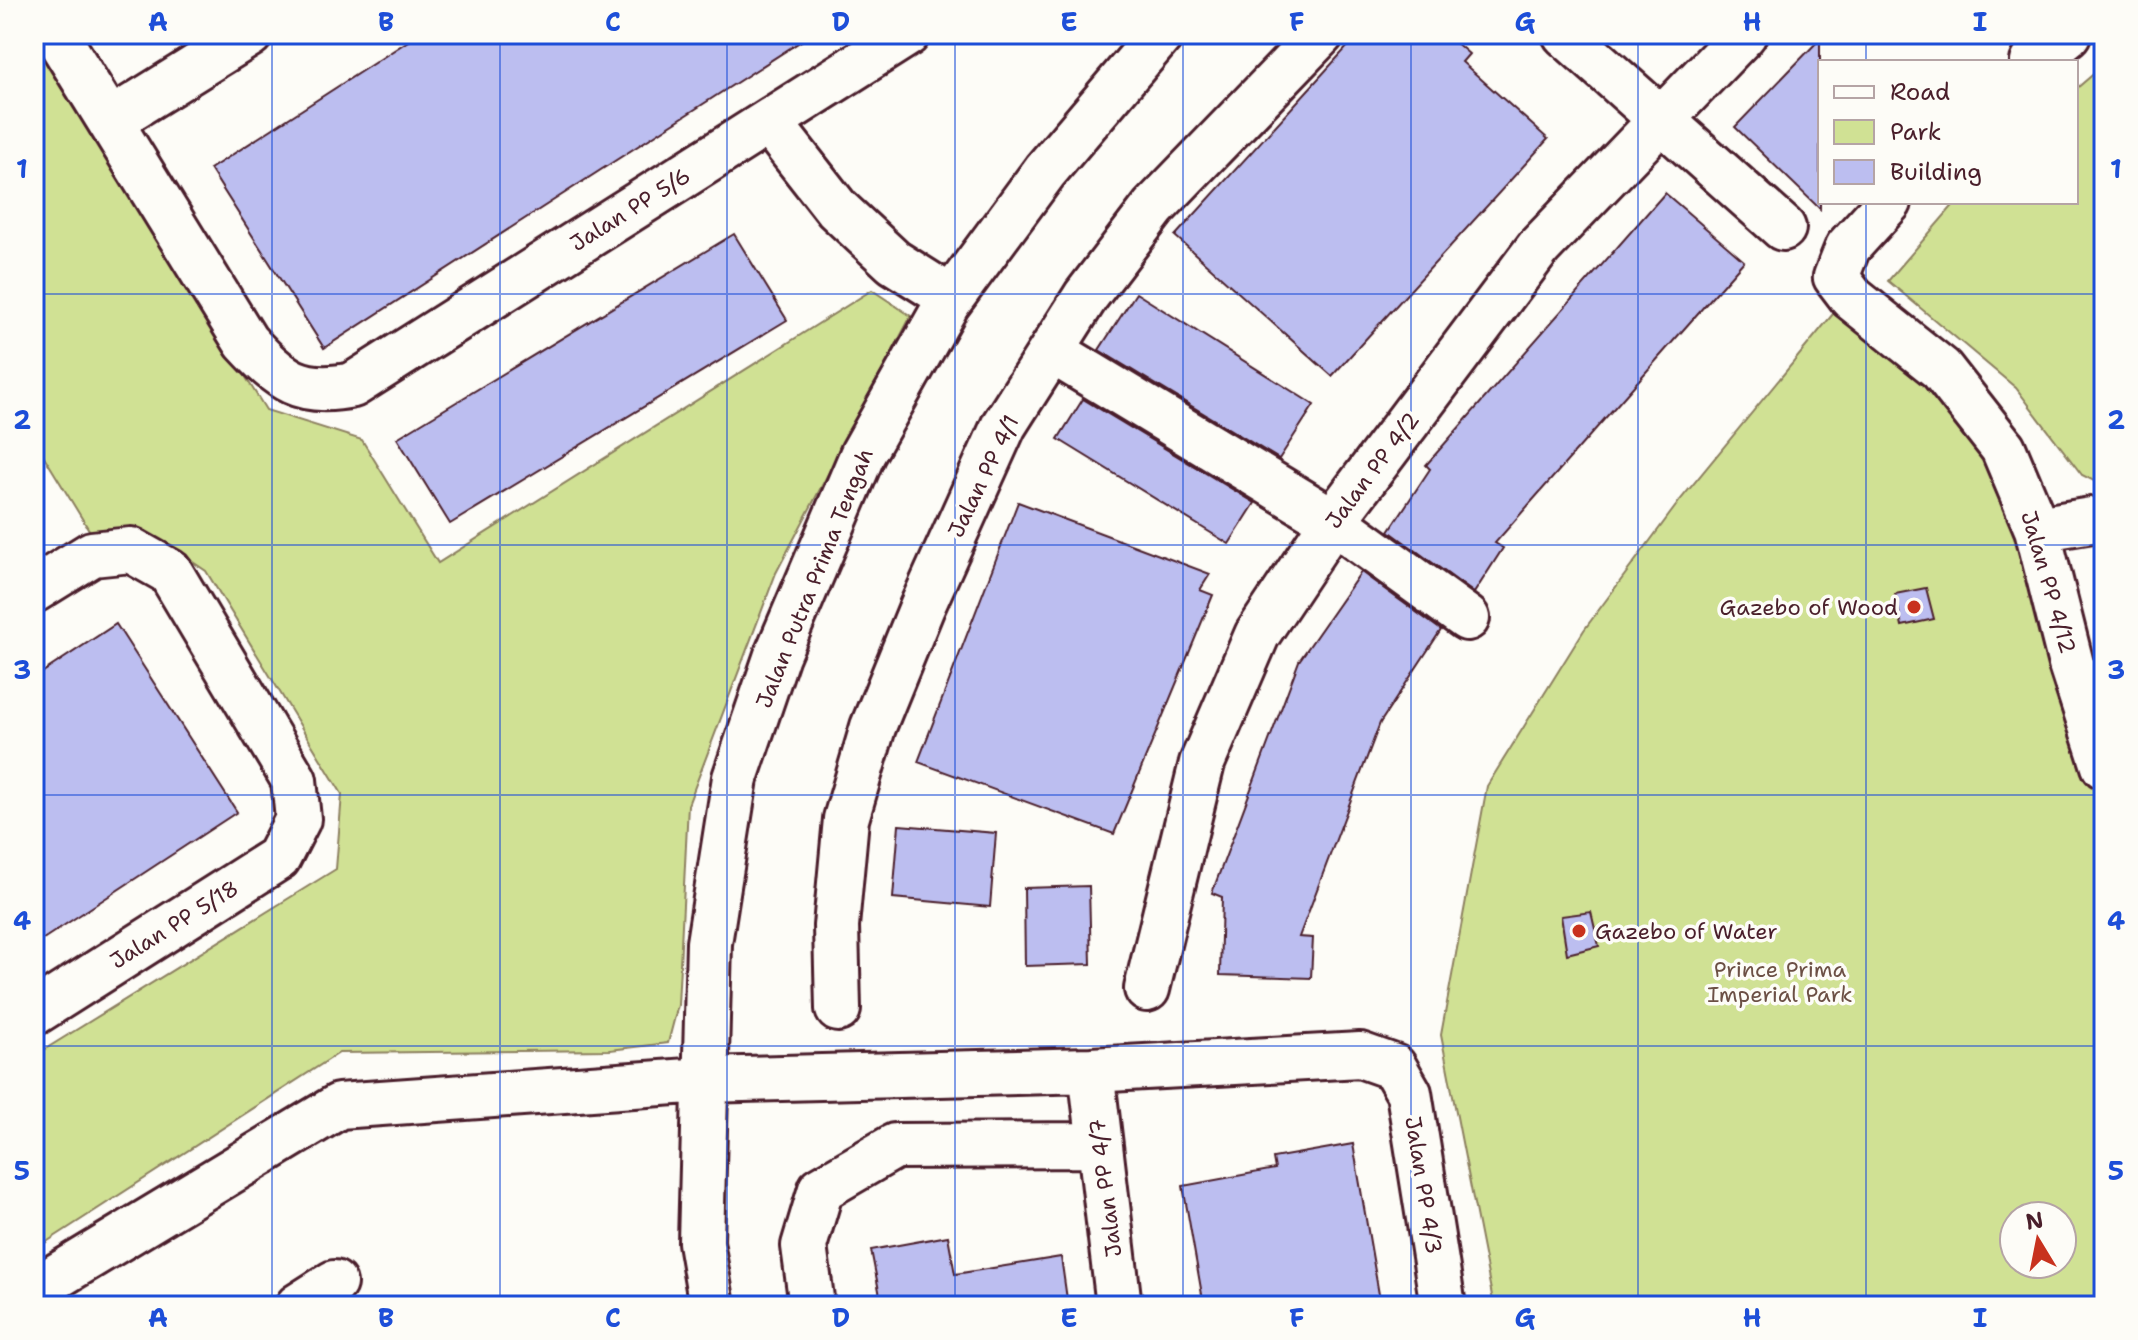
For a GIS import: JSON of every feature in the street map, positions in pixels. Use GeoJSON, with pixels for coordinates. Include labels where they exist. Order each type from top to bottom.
{"type":"FeatureCollection","features":[{"type":"Feature","properties":{"kind":"street"},"geometry":{"type":"LineString","coordinates":[[56,34],[110,121],[250,34]]}},
{"type":"Feature","properties":{"kind":"street","name":"Jalan PP 5/6"},"geometry":{"type":"LineString","coordinates":[[110,121],[246,342],[269,367],[296,384],[322,391],[353,385],[907,34]]}},
{"type":"Feature","properties":{"kind":"street","name":"Jalan Putra Prima Tengah"},"geometry":{"type":"LineString","coordinates":[[712,1306],[701,1242],[709,943],[735,778],[777,655],[863,453],[951,298],[1045,171],[1161,34]]}},
{"type":"Feature","properties":{"kind":"street","name":"Jalan PP 4/1"},"geometry":{"type":"LineString","coordinates":[[838,1009],[836,926],[846,819],[873,727],[922,607],[1004,425],[1086,296],[1154,207],[1321,34]]}},
{"type":"Feature","properties":{"kind":"street"},"geometry":{"type":"LineString","coordinates":[[1565,34],[1783,228]]}},
{"type":"Feature","properties":{"kind":"street","name":"Jalan PP 4/2"},"geometry":{"type":"LineString","coordinates":[[1147,989],[1202,763],[1257,635],[1333,521],[1539,247],[1744,34]]}},
{"type":"Feature","properties":{"kind":"street"},"geometry":{"type":"LineString","coordinates":[[2036,60],[2068,34]]}},
{"type":"Feature","properties":{"kind":"street"},"geometry":{"type":"LineString","coordinates":[[769,122],[837,209],[894,262],[951,298]]}},
{"type":"Feature","properties":{"kind":"street","name":"Jalan PP 4/12"},"geometry":{"type":"LineString","coordinates":[[1887,204],[1848,247],[1836,277],[1852,298],[1941,369],[2003,448],[2037,529],[2071,664],[2104,766]]}},
{"type":"Feature","properties":{"kind":"street"},"geometry":{"type":"LineString","coordinates":[[1052,351],[1333,521],[1467,618]]}},
{"type":"Feature","properties":{"kind":"street"},"geometry":{"type":"LineString","coordinates":[[2037,529],[2104,518]]}},
{"type":"Feature","properties":{"kind":"street","name":"Jalan PP 5/18"},"geometry":{"type":"LineString","coordinates":[[34,590],[92,554],[131,550],[170,572],[294,780],[298,819],[278,858],[34,1013]]}},
{"type":"Feature","properties":{"kind":"street","name":"Jalan PP 4/3"},"geometry":{"type":"LineString","coordinates":[[1091,1070],[1360,1055],[1394,1067],[1409,1093],[1443,1306]]}},
{"type":"Feature","properties":{"kind":"street"},"geometry":{"type":"LineString","coordinates":[[34,1290],[339,1106],[703,1080],[1091,1070]]}},
{"type":"Feature","properties":{"kind":"street","name":"Jalan PP 4/7"},"geometry":{"type":"LineString","coordinates":[[1091,1070],[1119,1306]]}},
{"type":"Feature","properties":{"kind":"street"},"geometry":{"type":"LineString","coordinates":[[812,1306],[804,1246],[821,1189],[895,1146],[1099,1145]]}},
{"type":"Feature","properties":{"kind":"street"},"geometry":{"type":"LineString","coordinates":[[298,1306],[334,1283]]}},
{"type":"Feature","properties":{"kind":"green space"},"geometry":{"type":"Polygon","coordinates":[[[34,34],[266,410],[362,440],[438,563],[872,290],[911,316],[776,573],[688,805],[678,1005],[668,1043],[610,1050],[339,1053],[34,1250],[34,1056],[336,869],[342,794],[206,571],[166,544],[94,538],[34,440],[34,34]]]}},
{"type":"Feature","properties":{"kind":"green space"},"geometry":{"type":"Polygon","coordinates":[[[2104,65],[2104,486],[2082,475],[2016,388],[1888,281],[1954,204],[2078,204],[2078,87],[2104,65]]]}},
{"type":"Feature","properties":{"kind":"green space","name":"Prince Prima Imperial Park"},"geometry":{"type":"Polygon","coordinates":[[[1842,303],[1996,448],[2104,778],[2104,1306],[1494,1306],[1441,1035],[1487,786],[1584,630],[1681,499],[1842,303]]]}},
{"type":"Feature","properties":{"kind":"building"},"geometry":{"type":"Polygon","coordinates":[[[419,34],[812,34],[324,348],[210,169],[419,34]]]}},
{"type":"Feature","properties":{"kind":"building"},"geometry":{"type":"Polygon","coordinates":[[[1359,34],[1446,34],[1469,54],[1462,62],[1548,139],[1332,376],[1175,236],[1359,34]]]}},
{"type":"Feature","properties":{"kind":"building"},"geometry":{"type":"Polygon","coordinates":[[[1820,39],[1820,209],[1735,127],[1820,39]]]}},
{"type":"Feature","properties":{"kind":"building"},"geometry":{"type":"Polygon","coordinates":[[[1665,193],[1744,261],[1495,543],[1503,548],[1474,593],[1389,531],[1430,469],[1426,465],[1665,193]]]}},
{"type":"Feature","properties":{"kind":"building"},"geometry":{"type":"Polygon","coordinates":[[[734,234],[787,320],[450,524],[397,438],[734,234]]]}},
{"type":"Feature","properties":{"kind":"building"},"geometry":{"type":"Polygon","coordinates":[[[1136,293],[1314,405],[1279,459],[1099,350],[1136,293]]]}},
{"type":"Feature","properties":{"kind":"building"},"geometry":{"type":"Polygon","coordinates":[[[1083,399],[1255,503],[1229,544],[1058,439],[1083,399]]]}},
{"type":"Feature","properties":{"kind":"building"},"geometry":{"type":"Polygon","coordinates":[[[1018,502],[1210,574],[1200,590],[1213,595],[1114,834],[918,762],[1018,502]]]}},
{"type":"Feature","properties":{"kind":"building"},"geometry":{"type":"Polygon","coordinates":[[[1361,572],[1441,630],[1380,723],[1299,937],[1313,938],[1311,978],[1220,975],[1222,897],[1212,893],[1299,661],[1361,572]]]}},
{"type":"Feature","properties":{"kind":"building","name":"Gazebo of Wood"},"geometry":{"type":"Polygon","coordinates":[[[1926,588],[1934,619],[1902,626],[1895,594],[1926,588]]]}},
{"type":"Feature","properties":{"kind":"building"},"geometry":{"type":"Polygon","coordinates":[[[116,624],[237,812],[34,945],[34,678],[116,624]]]}},
{"type":"Feature","properties":{"kind":"building"},"geometry":{"type":"Polygon","coordinates":[[[899,825],[996,833],[990,907],[893,898],[899,825]]]}},
{"type":"Feature","properties":{"kind":"building"},"geometry":{"type":"Polygon","coordinates":[[[1089,886],[1091,964],[1025,966],[1024,888],[1089,886]]]}},
{"type":"Feature","properties":{"kind":"building","name":"Gazebo of Water"},"geometry":{"type":"Polygon","coordinates":[[[1591,912],[1599,946],[1567,954],[1561,916],[1591,912]]]}},
{"type":"Feature","properties":{"kind":"building"},"geometry":{"type":"Polygon","coordinates":[[[1353,1144],[1381,1306],[1204,1306],[1183,1186],[1275,1169],[1273,1158],[1353,1144]]]}},
{"type":"Feature","properties":{"kind":"building"},"geometry":{"type":"Polygon","coordinates":[[[948,1236],[955,1274],[1061,1257],[1068,1306],[882,1306],[871,1250],[948,1236]]]}},
{"type":"Feature","properties":{"kind":"place","name":"Gazebo of Wood"},"geometry":{"type":"Point","coordinates":[1914,607]}},
{"type":"Feature","properties":{"kind":"place","name":"Gazebo of Water"},"geometry":{"type":"Point","coordinates":[1579,931]}}]}
